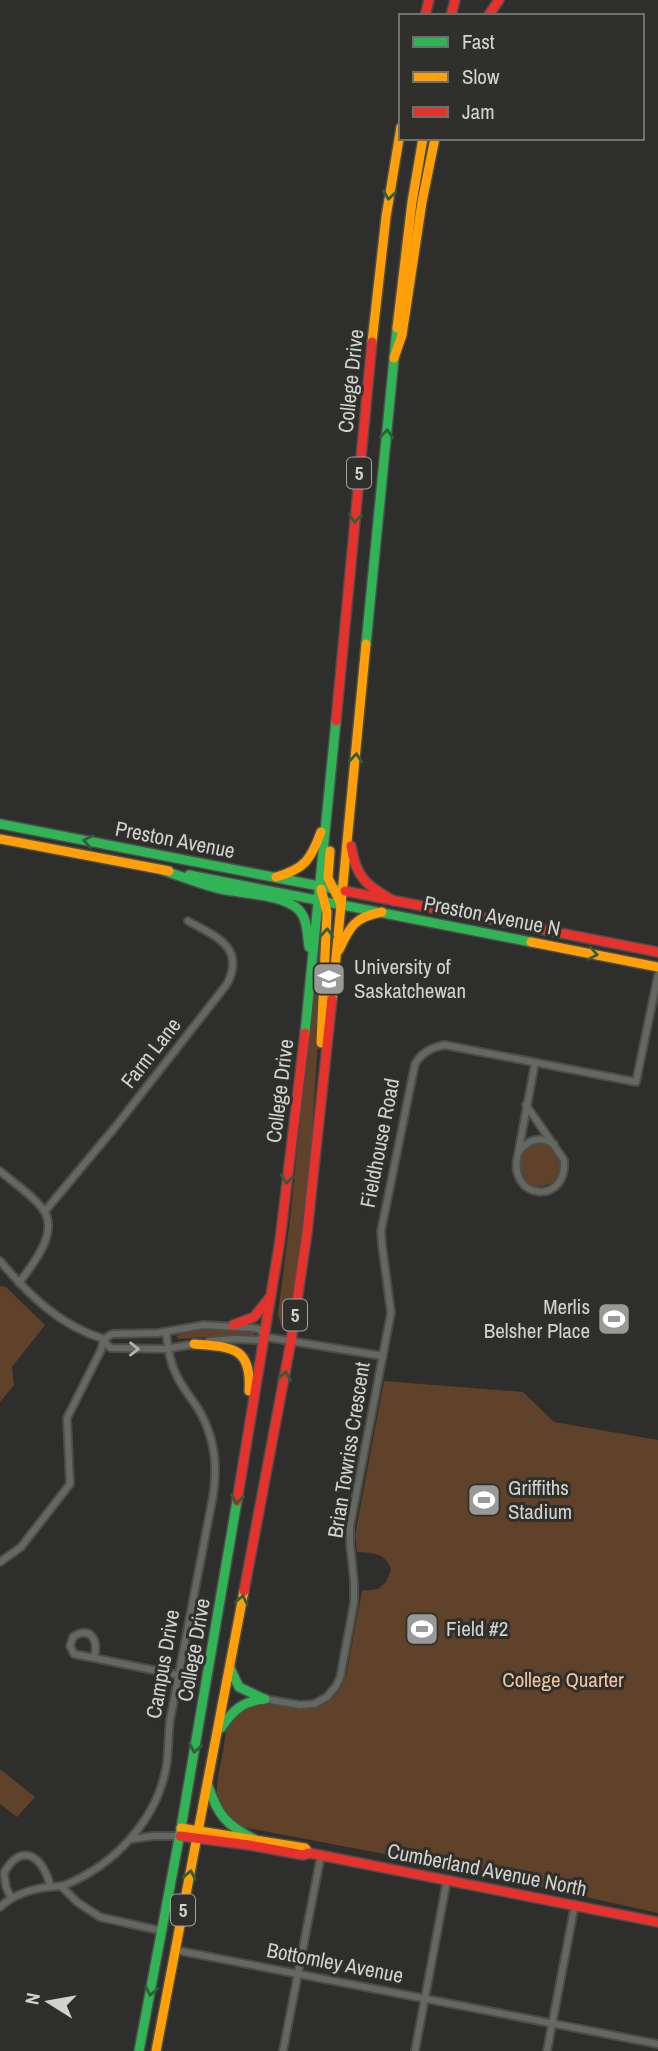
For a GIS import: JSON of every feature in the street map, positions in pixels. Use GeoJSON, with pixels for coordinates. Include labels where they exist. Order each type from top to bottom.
{"type":"FeatureCollection","features":[{"type":"Feature","properties":{"kind":"main road","name":"College Drive"},"geometry":{"type":"LineString","coordinates":[[320,886],[377,292],[399,139]]}},
{"type":"Feature","properties":{"kind":"main road","name":"College Drive"},"geometry":{"type":"LineString","coordinates":[[156,2051],[291,1341],[312,1197],[394,358],[408,228],[423,140]]}},
{"type":"Feature","properties":{"kind":"main road"},"geometry":{"type":"LineString","coordinates":[[394,358],[402,335],[422,202],[435,140]]}},
{"type":"Feature","properties":{"kind":"main road"},"geometry":{"type":"LineString","coordinates":[[332,757],[328,878],[341,904]]}},
{"type":"Feature","properties":{"kind":"main road"},"geometry":{"type":"LineString","coordinates":[[276,877],[293,873],[302,867],[314,850],[326,820]]}},
{"type":"Feature","properties":{"kind":"main road","name":"Preston Avenue"},"geometry":{"type":"LineString","coordinates":[[0,824],[342,891]]}},
{"type":"Feature","properties":{"kind":"main road"},"geometry":{"type":"LineString","coordinates":[[349,826],[352,858],[362,882],[394,901]]}},
{"type":"Feature","properties":{"kind":"main road","name":"Preston Avenue"},"geometry":{"type":"LineString","coordinates":[[0,839],[322,900]]}},
{"type":"Feature","properties":{"kind":"main road"},"geometry":{"type":"LineString","coordinates":[[162,870],[223,890],[279,901],[297,908],[305,921],[311,965]]}},
{"type":"Feature","properties":{"kind":"main road"},"geometry":{"type":"LineString","coordinates":[[312,1197],[311,1174],[327,919],[320,886]]}},
{"type":"Feature","properties":{"kind":"main road","name":"Preston Avenue N"},"geometry":{"type":"LineString","coordinates":[[342,891],[658,952]]}},
{"type":"Feature","properties":{"kind":"main road","name":"College Drive"},"geometry":{"type":"LineString","coordinates":[[139,2051],[181,1832],[265,1336],[302,1061],[311,965],[322,900]]}},
{"type":"Feature","properties":{"kind":"main road","name":"Preston Avenue N"},"geometry":{"type":"LineString","coordinates":[[322,900],[658,967]]}},
{"type":"Feature","properties":{"kind":"main road"},"geometry":{"type":"LineString","coordinates":[[335,959],[355,920],[382,912]]}},
{"type":"Feature","properties":{"kind":"main road"},"geometry":{"type":"LineString","coordinates":[[233,1325],[258,1314],[271,1295]]}},
{"type":"Feature","properties":{"kind":"main road"},"geometry":{"type":"LineString","coordinates":[[194,1344],[231,1348],[248,1364],[251,1379],[247,1406],[249,1432]]}},
{"type":"Feature","properties":{"kind":"main road"},"geometry":{"type":"LineString","coordinates":[[229,1667],[239,1687],[265,1699]]}},
{"type":"Feature","properties":{"kind":"main road"},"geometry":{"type":"LineString","coordinates":[[217,1733],[236,1707],[249,1701],[265,1699]]}},
{"type":"Feature","properties":{"kind":"main road"},"geometry":{"type":"LineString","coordinates":[[207,1784],[219,1816],[230,1826],[254,1839]]}},
{"type":"Feature","properties":{"kind":"main road"},"geometry":{"type":"LineString","coordinates":[[181,1832],[198,1834]]}},
{"type":"Feature","properties":{"kind":"main road","name":"Cumberland Avenue North"},"geometry":{"type":"LineString","coordinates":[[198,1834],[254,1839],[305,1848],[309,1853]]}},
{"type":"Feature","properties":{"kind":"main road","name":"Cumberland Avenue North"},"geometry":{"type":"LineString","coordinates":[[198,1834],[303,1855],[321,1855],[658,1922]]}},
{"type":"Feature","properties":{"kind":"main road"},"geometry":{"type":"LineString","coordinates":[[162,1931],[168,1990]]}},
{"type":"Feature","properties":{"kind":"street","name":"Farm Lane"},"geometry":{"type":"LineString","coordinates":[[45,1210],[116,1126],[227,984],[234,967],[226,945],[188,921]]}},
{"type":"Feature","properties":{"kind":"street","name":"Fieldhouse Road"},"geometry":{"type":"LineString","coordinates":[[383,1356],[391,1306],[381,1231],[418,1059],[428,1050],[445,1045],[636,1082],[658,975]]}},
{"type":"Feature","properties":{"kind":"street"},"geometry":{"type":"LineString","coordinates":[[527,1105],[564,1160],[565,1168],[559,1184],[549,1190],[532,1190],[522,1183],[516,1170],[517,1154],[535,1063]]}},
{"type":"Feature","properties":{"kind":"street"},"geometry":{"type":"LineString","coordinates":[[517,1154],[527,1143],[537,1139],[556,1146]]}},
{"type":"Feature","properties":{"kind":"street"},"geometry":{"type":"LineString","coordinates":[[0,1171],[45,1210],[47,1228],[41,1252],[19,1283]]}},
{"type":"Feature","properties":{"kind":"street"},"geometry":{"type":"LineString","coordinates":[[0,1261],[19,1283],[53,1314],[104,1339],[111,1348],[168,1349],[220,1340],[257,1340],[265,1336],[291,1341]]}},
{"type":"Feature","properties":{"kind":"street"},"geometry":{"type":"LineString","coordinates":[[0,1562],[21,1547],[70,1484],[67,1418],[104,1339],[112,1334],[148,1334],[204,1325],[233,1325],[259,1329],[265,1336]]}},
{"type":"Feature","properties":{"kind":"street","name":"Campus Drive"},"geometry":{"type":"LineString","coordinates":[[0,1907],[22,1893],[61,1886],[95,1869],[130,1839],[149,1815],[162,1785],[167,1766],[170,1720],[216,1469],[207,1426],[175,1373],[166,1332]]}},
{"type":"Feature","properties":{"kind":"street","name":"Brian Towriss Crescent"},"geometry":{"type":"LineString","coordinates":[[265,1699],[300,1705],[314,1704],[327,1697],[340,1678],[354,1603],[351,1526],[383,1356],[291,1341]]}},
{"type":"Feature","properties":{"kind":"street"},"geometry":{"type":"LineString","coordinates":[[94,1658],[96,1648],[93,1638],[81,1633],[73,1636],[70,1646],[74,1654],[178,1675]]}},
{"type":"Feature","properties":{"kind":"street"},"geometry":{"type":"LineString","coordinates":[[130,1839],[181,1832]]}},
{"type":"Feature","properties":{"kind":"street"},"geometry":{"type":"LineString","coordinates":[[11,1898],[4,1872],[20,1855],[37,1860],[48,1875],[50,1886]]}},
{"type":"Feature","properties":{"kind":"street"},"geometry":{"type":"LineString","coordinates":[[283,2051],[321,1855]]}},
{"type":"Feature","properties":{"kind":"street"},"geometry":{"type":"LineString","coordinates":[[415,2051],[447,1880]]}},
{"type":"Feature","properties":{"kind":"street"},"geometry":{"type":"LineString","coordinates":[[61,1886],[77,1902],[100,1917],[162,1931]]}},
{"type":"Feature","properties":{"kind":"street"},"geometry":{"type":"LineString","coordinates":[[547,2051],[575,1904]]}},
{"type":"Feature","properties":{"kind":"street","name":"Bottomley Avenue"},"geometry":{"type":"LineString","coordinates":[[176,1950],[658,2044]]}},
{"type":"Feature","properties":{"kind":"green space"},"geometry":{"type":"Polygon","coordinates":[[[326,921],[304,1219],[290,1316],[283,1326],[278,1314],[318,938],[326,921]]]}},
{"type":"Feature","properties":{"kind":"green space"},"geometry":{"type":"Polygon","coordinates":[[[537,1142],[549,1145],[559,1158],[561,1170],[557,1179],[548,1185],[528,1184],[521,1176],[522,1155],[537,1142]]]}},
{"type":"Feature","properties":{"kind":"green space"},"geometry":{"type":"Polygon","coordinates":[[[0,1286],[6,1287],[45,1325],[12,1367],[14,1385],[0,1402],[0,1286]]]}},
{"type":"Feature","properties":{"kind":"green space"},"geometry":{"type":"Polygon","coordinates":[[[222,1328],[251,1331],[255,1334],[254,1337],[179,1339],[176,1336],[189,1331],[222,1328]]]}},
{"type":"Feature","properties":{"kind":"green space","name":"College Quarter"},"geometry":{"type":"Polygon","coordinates":[[[384,1381],[523,1392],[554,1422],[658,1440],[658,1913],[432,1863],[242,1827],[230,1820],[221,1808],[217,1782],[230,1719],[243,1708],[274,1705],[307,1709],[322,1705],[335,1695],[346,1676],[362,1591],[378,1589],[386,1582],[391,1570],[382,1557],[373,1553],[357,1552],[355,1535],[384,1381]]]}},
{"type":"Feature","properties":{"kind":"green space"},"geometry":{"type":"Polygon","coordinates":[[[0,1769],[35,1797],[17,1817],[0,1804],[0,1769]]]}},
{"type":"Feature","properties":{"kind":"traffic: fast"},"geometry":{"type":"LineString","coordinates":[[366,644],[397,328]]}},
{"type":"Feature","properties":{"kind":"traffic: fast"},"geometry":{"type":"LineString","coordinates":[[305,1033],[336,721]]}},
{"type":"Feature","properties":{"kind":"traffic: fast"},"geometry":{"type":"LineString","coordinates":[[0,824],[345,891]]}},
{"type":"Feature","properties":{"kind":"traffic: fast"},"geometry":{"type":"LineString","coordinates":[[162,870],[205,885],[273,898],[292,905],[304,918],[309,947]]}},
{"type":"Feature","properties":{"kind":"traffic: fast"},"geometry":{"type":"LineString","coordinates":[[189,875],[531,942]]}},
{"type":"Feature","properties":{"kind":"traffic: fast"},"geometry":{"type":"LineString","coordinates":[[139,2051],[181,1828],[237,1501]]}},
{"type":"Feature","properties":{"kind":"traffic: fast"},"geometry":{"type":"LineString","coordinates":[[230,1668],[239,1687],[262,1698]]}},
{"type":"Feature","properties":{"kind":"traffic: fast"},"geometry":{"type":"LineString","coordinates":[[221,1728],[239,1708],[265,1699]]}},
{"type":"Feature","properties":{"kind":"traffic: fast"},"geometry":{"type":"LineString","coordinates":[[208,1786],[215,1805],[224,1818],[236,1829],[254,1839]]}},
{"type":"Feature","properties":{"kind":"traffic: slow"},"geometry":{"type":"LineString","coordinates":[[372,342],[386,217],[399,139]]}},
{"type":"Feature","properties":{"kind":"traffic: slow"},"geometry":{"type":"LineString","coordinates":[[397,328],[412,202],[423,140]]}},
{"type":"Feature","properties":{"kind":"traffic: slow"},"geometry":{"type":"LineString","coordinates":[[394,358],[402,335],[422,202],[435,140]]}},
{"type":"Feature","properties":{"kind":"traffic: slow"},"geometry":{"type":"LineString","coordinates":[[332,999],[366,644]]}},
{"type":"Feature","properties":{"kind":"traffic: slow"},"geometry":{"type":"LineString","coordinates":[[276,877],[306,862],[321,832]]}},
{"type":"Feature","properties":{"kind":"traffic: slow"},"geometry":{"type":"LineString","coordinates":[[0,839],[169,871]]}},
{"type":"Feature","properties":{"kind":"traffic: slow"},"geometry":{"type":"LineString","coordinates":[[330,851],[328,878],[341,904]]}},
{"type":"Feature","properties":{"kind":"traffic: slow"},"geometry":{"type":"LineString","coordinates":[[321,889],[327,912],[321,1043]]}},
{"type":"Feature","properties":{"kind":"traffic: slow"},"geometry":{"type":"LineString","coordinates":[[339,950],[354,924],[365,917],[382,912]]}},
{"type":"Feature","properties":{"kind":"traffic: slow"},"geometry":{"type":"LineString","coordinates":[[531,942],[658,967]]}},
{"type":"Feature","properties":{"kind":"traffic: slow"},"geometry":{"type":"LineString","coordinates":[[194,1344],[228,1348],[243,1357],[249,1376],[249,1391]]}},
{"type":"Feature","properties":{"kind":"traffic: slow"},"geometry":{"type":"LineString","coordinates":[[156,2051],[244,1591]]}},
{"type":"Feature","properties":{"kind":"traffic: slow"},"geometry":{"type":"LineString","coordinates":[[181,1828],[305,1848],[309,1853]]}},
{"type":"Feature","properties":{"kind":"traffic: jam"},"geometry":{"type":"LineString","coordinates":[[426,14],[429,0]]}},
{"type":"Feature","properties":{"kind":"traffic: jam"},"geometry":{"type":"LineString","coordinates":[[452,14],[455,0]]}},
{"type":"Feature","properties":{"kind":"traffic: jam"},"geometry":{"type":"LineString","coordinates":[[489,14],[499,0]]}},
{"type":"Feature","properties":{"kind":"traffic: jam"},"geometry":{"type":"LineString","coordinates":[[336,721],[372,342]]}},
{"type":"Feature","properties":{"kind":"traffic: jam"},"geometry":{"type":"LineString","coordinates":[[351,846],[356,866],[364,880],[394,901]]}},
{"type":"Feature","properties":{"kind":"traffic: jam"},"geometry":{"type":"LineString","coordinates":[[345,891],[658,952]]}},
{"type":"Feature","properties":{"kind":"traffic: jam"},"geometry":{"type":"LineString","coordinates":[[244,1591],[291,1341],[307,1233],[332,999]]}},
{"type":"Feature","properties":{"kind":"traffic: jam"},"geometry":{"type":"LineString","coordinates":[[237,1501],[280,1240],[305,1033]]}},
{"type":"Feature","properties":{"kind":"traffic: jam"},"geometry":{"type":"LineString","coordinates":[[233,1325],[254,1317],[270,1297]]}},
{"type":"Feature","properties":{"kind":"traffic: jam"},"geometry":{"type":"LineString","coordinates":[[180,1836],[303,1855],[309,1853],[658,1922]]}},
{"type":"Feature","properties":{"kind":"place","name":"University of Saskatchewan"},"geometry":{"type":"Point","coordinates":[329,979]}},
{"type":"Feature","properties":{"kind":"place","name":"Merlis Belsher Place"},"geometry":{"type":"Point","coordinates":[614,1319]}},
{"type":"Feature","properties":{"kind":"place","name":"Griffiths Stadium"},"geometry":{"type":"Point","coordinates":[484,1500]}},
{"type":"Feature","properties":{"kind":"place","name":"Field #2"},"geometry":{"type":"Point","coordinates":[422,1629]}}]}
